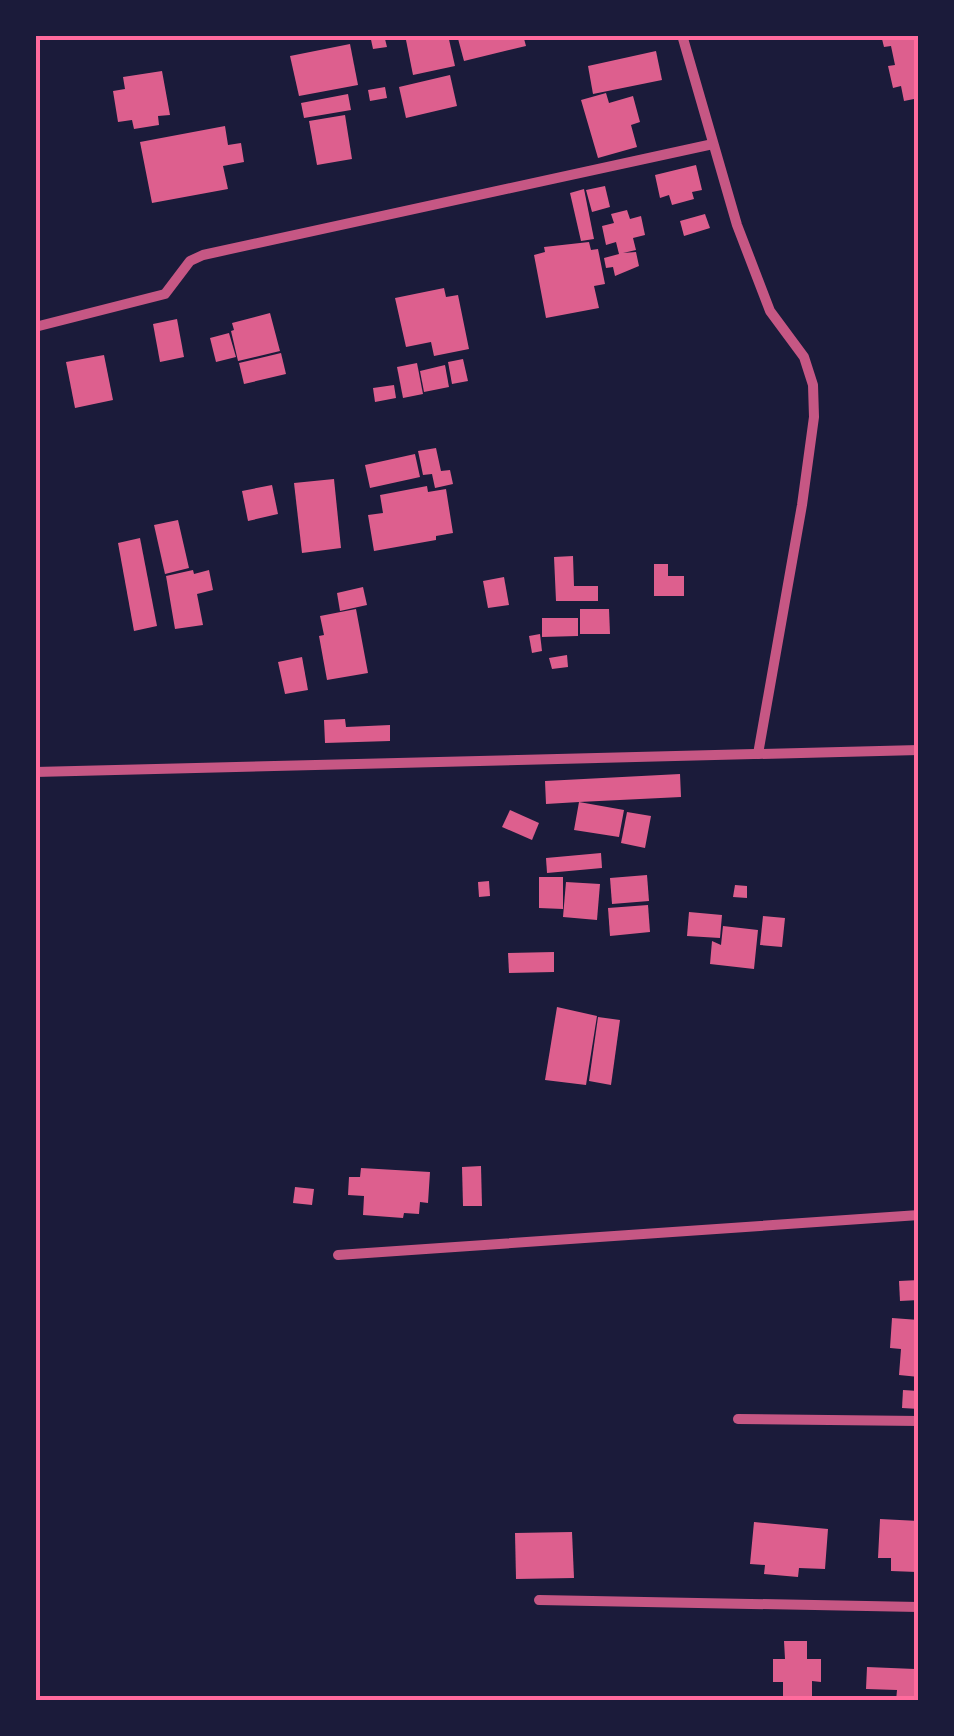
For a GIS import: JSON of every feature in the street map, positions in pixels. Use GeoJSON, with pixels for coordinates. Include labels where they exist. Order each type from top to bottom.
{"type":"FeatureCollection","features":[{"type":"Feature","properties":{"kind":"street"},"geometry":{"type":"LineString","coordinates":[[682,35],[737,225],[770,311],[804,357],[813,385],[814,417],[802,505],[758,754]]}},
{"type":"Feature","properties":{"kind":"street"},"geometry":{"type":"LineString","coordinates":[[35,327],[166,294],[190,262],[203,255],[713,144]]}},
{"type":"Feature","properties":{"kind":"street"},"geometry":{"type":"LineString","coordinates":[[35,772],[919,750]]}},
{"type":"Feature","properties":{"kind":"street"},"geometry":{"type":"LineString","coordinates":[[338,1256],[919,1216]]}},
{"type":"Feature","properties":{"kind":"street"},"geometry":{"type":"LineString","coordinates":[[738,1418],[919,1421]]}},
{"type":"Feature","properties":{"kind":"street"},"geometry":{"type":"LineString","coordinates":[[539,1600],[919,1607]]}},
{"type":"Feature","properties":{"kind":"building"},"geometry":{"type":"Polygon","coordinates":[[[370,35],[384,35],[387,47],[373,49],[370,35]]]}},
{"type":"Feature","properties":{"kind":"building"},"geometry":{"type":"Polygon","coordinates":[[[405,35],[448,35],[455,66],[413,75],[405,35]]]}},
{"type":"Feature","properties":{"kind":"building"},"geometry":{"type":"Polygon","coordinates":[[[457,35],[523,35],[526,46],[464,61],[457,35]]]}},
{"type":"Feature","properties":{"kind":"building"},"geometry":{"type":"Polygon","coordinates":[[[881,35],[919,35],[919,98],[904,101],[901,86],[893,88],[888,66],[895,65],[891,46],[884,47],[881,35]]]}},
{"type":"Feature","properties":{"kind":"building"},"geometry":{"type":"Polygon","coordinates":[[[350,44],[358,85],[299,96],[290,56],[350,44]]]}},
{"type":"Feature","properties":{"kind":"building"},"geometry":{"type":"Polygon","coordinates":[[[656,51],[662,80],[593,94],[588,66],[656,51]]]}},
{"type":"Feature","properties":{"kind":"building"},"geometry":{"type":"Polygon","coordinates":[[[162,71],[170,115],[158,116],[159,125],[134,129],[132,120],[118,122],[113,91],[125,89],[123,77],[162,71]]]}},
{"type":"Feature","properties":{"kind":"building"},"geometry":{"type":"Polygon","coordinates":[[[450,75],[457,106],[406,118],[399,87],[450,75]]]}},
{"type":"Feature","properties":{"kind":"building"},"geometry":{"type":"Polygon","coordinates":[[[385,87],[387,98],[370,101],[368,90],[385,87]]]}},
{"type":"Feature","properties":{"kind":"building"},"geometry":{"type":"Polygon","coordinates":[[[606,93],[609,103],[633,96],[640,122],[631,125],[637,147],[598,158],[581,100],[606,93]]]}},
{"type":"Feature","properties":{"kind":"building"},"geometry":{"type":"Polygon","coordinates":[[[348,94],[351,110],[304,118],[301,103],[348,94]]]}},
{"type":"Feature","properties":{"kind":"building"},"geometry":{"type":"Polygon","coordinates":[[[345,115],[352,159],[317,165],[309,121],[345,115]]]}},
{"type":"Feature","properties":{"kind":"building"},"geometry":{"type":"Polygon","coordinates":[[[225,126],[228,145],[241,143],[244,162],[223,166],[228,189],[152,203],[140,142],[225,126]]]}},
{"type":"Feature","properties":{"kind":"building"},"geometry":{"type":"Polygon","coordinates":[[[696,165],[702,190],[692,192],[694,199],[672,205],[669,195],[660,198],[655,175],[696,165]]]}},
{"type":"Feature","properties":{"kind":"building"},"geometry":{"type":"Polygon","coordinates":[[[605,186],[610,207],[592,212],[586,190],[605,186]]]}},
{"type":"Feature","properties":{"kind":"building"},"geometry":{"type":"Polygon","coordinates":[[[584,189],[594,239],[581,241],[570,193],[584,189]]]}},
{"type":"Feature","properties":{"kind":"building"},"geometry":{"type":"Polygon","coordinates":[[[627,210],[630,219],[641,216],[645,235],[633,238],[636,250],[623,253],[636,252],[639,266],[615,276],[613,267],[606,268],[604,258],[619,254],[616,242],[606,245],[602,226],[614,223],[611,214],[627,210]]]}},
{"type":"Feature","properties":{"kind":"building"},"geometry":{"type":"Polygon","coordinates":[[[705,214],[710,228],[684,236],[680,221],[705,214]]]}},
{"type":"Feature","properties":{"kind":"building"},"geometry":{"type":"Polygon","coordinates":[[[589,242],[591,250],[598,249],[605,284],[594,286],[599,308],[546,318],[534,255],[545,252],[544,247],[589,242]]]}},
{"type":"Feature","properties":{"kind":"building"},"geometry":{"type":"Polygon","coordinates":[[[444,288],[446,297],[458,295],[469,349],[434,356],[431,342],[406,347],[395,298],[444,288]]]}},
{"type":"Feature","properties":{"kind":"building"},"geometry":{"type":"Polygon","coordinates":[[[270,313],[280,351],[238,361],[232,323],[270,313]]]}},
{"type":"Feature","properties":{"kind":"building"},"geometry":{"type":"Polygon","coordinates":[[[177,319],[184,357],[160,362],[153,324],[177,319]]]}},
{"type":"Feature","properties":{"kind":"building"},"geometry":{"type":"Polygon","coordinates":[[[229,333],[236,357],[216,362],[210,338],[229,333]]]}},
{"type":"Feature","properties":{"kind":"building"},"geometry":{"type":"Polygon","coordinates":[[[281,353],[286,374],[244,384],[239,363],[281,353]]]}},
{"type":"Feature","properties":{"kind":"building"},"geometry":{"type":"Polygon","coordinates":[[[104,355],[113,400],[75,408],[66,362],[104,355]]]}},
{"type":"Feature","properties":{"kind":"building"},"geometry":{"type":"Polygon","coordinates":[[[463,359],[468,381],[452,384],[448,362],[463,359]]]}},
{"type":"Feature","properties":{"kind":"building"},"geometry":{"type":"Polygon","coordinates":[[[417,363],[423,394],[403,398],[397,367],[417,363]]]}},
{"type":"Feature","properties":{"kind":"building"},"geometry":{"type":"Polygon","coordinates":[[[445,365],[449,387],[424,392],[420,371],[445,365]]]}},
{"type":"Feature","properties":{"kind":"building"},"geometry":{"type":"Polygon","coordinates":[[[394,385],[396,398],[375,402],[373,388],[394,385]]]}},
{"type":"Feature","properties":{"kind":"building"},"geometry":{"type":"Polygon","coordinates":[[[436,448],[441,471],[450,470],[453,484],[435,488],[432,474],[423,475],[418,451],[436,448]]]}},
{"type":"Feature","properties":{"kind":"building"},"geometry":{"type":"Polygon","coordinates":[[[415,454],[420,477],[370,488],[365,465],[415,454]]]}},
{"type":"Feature","properties":{"kind":"building"},"geometry":{"type":"Polygon","coordinates":[[[334,479],[341,548],[302,553],[294,483],[334,479]]]}},
{"type":"Feature","properties":{"kind":"building"},"geometry":{"type":"Polygon","coordinates":[[[272,485],[278,514],[248,521],[242,491],[272,485]]]}},
{"type":"Feature","properties":{"kind":"building"},"geometry":{"type":"Polygon","coordinates":[[[427,486],[428,492],[446,489],[453,533],[436,536],[436,540],[374,551],[368,515],[383,513],[380,495],[427,486]]]}},
{"type":"Feature","properties":{"kind":"building"},"geometry":{"type":"Polygon","coordinates":[[[178,520],[189,568],[165,574],[154,525],[178,520]]]}},
{"type":"Feature","properties":{"kind":"building"},"geometry":{"type":"Polygon","coordinates":[[[140,538],[157,626],[134,631],[118,543],[140,538]]]}},
{"type":"Feature","properties":{"kind":"building"},"geometry":{"type":"Polygon","coordinates":[[[573,556],[574,586],[598,586],[598,601],[556,601],[554,557],[573,556]]]}},
{"type":"Feature","properties":{"kind":"building"},"geometry":{"type":"Polygon","coordinates":[[[654,564],[668,564],[668,576],[684,576],[684,596],[654,596],[654,564]]]}},
{"type":"Feature","properties":{"kind":"building"},"geometry":{"type":"Polygon","coordinates":[[[193,570],[194,574],[209,570],[213,590],[197,594],[203,625],[175,629],[166,576],[193,570]]]}},
{"type":"Feature","properties":{"kind":"building"},"geometry":{"type":"Polygon","coordinates":[[[504,577],[509,605],[488,608],[483,581],[504,577]]]}},
{"type":"Feature","properties":{"kind":"building"},"geometry":{"type":"Polygon","coordinates":[[[363,587],[367,605],[340,611],[337,593],[363,587]]]}},
{"type":"Feature","properties":{"kind":"building"},"geometry":{"type":"Polygon","coordinates":[[[356,609],[368,673],[327,680],[319,636],[324,635],[320,616],[356,609]]]}},
{"type":"Feature","properties":{"kind":"building"},"geometry":{"type":"Polygon","coordinates":[[[580,609],[609,609],[610,634],[580,634],[580,609]]]}},
{"type":"Feature","properties":{"kind":"building"},"geometry":{"type":"Polygon","coordinates":[[[542,618],[578,618],[578,636],[542,637],[542,618]]]}},
{"type":"Feature","properties":{"kind":"building"},"geometry":{"type":"Polygon","coordinates":[[[540,634],[542,651],[532,653],[529,636],[540,634]]]}},
{"type":"Feature","properties":{"kind":"building"},"geometry":{"type":"Polygon","coordinates":[[[567,655],[568,667],[552,669],[549,658],[567,655]]]}},
{"type":"Feature","properties":{"kind":"building"},"geometry":{"type":"Polygon","coordinates":[[[302,657],[308,690],[285,694],[278,662],[302,657]]]}},
{"type":"Feature","properties":{"kind":"building"},"geometry":{"type":"Polygon","coordinates":[[[345,719],[346,727],[390,725],[390,741],[325,743],[324,720],[345,719]]]}},
{"type":"Feature","properties":{"kind":"building"},"geometry":{"type":"Polygon","coordinates":[[[680,774],[681,797],[546,804],[545,781],[680,774]]]}},
{"type":"Feature","properties":{"kind":"building"},"geometry":{"type":"Polygon","coordinates":[[[579,802],[624,810],[619,837],[574,830],[579,802]]]}},
{"type":"Feature","properties":{"kind":"building"},"geometry":{"type":"Polygon","coordinates":[[[510,810],[539,823],[532,840],[502,827],[510,810]]]}},
{"type":"Feature","properties":{"kind":"building"},"geometry":{"type":"Polygon","coordinates":[[[627,812],[651,816],[645,848],[621,843],[627,812]]]}},
{"type":"Feature","properties":{"kind":"building"},"geometry":{"type":"Polygon","coordinates":[[[601,853],[602,868],[547,873],[546,858],[601,853]]]}},
{"type":"Feature","properties":{"kind":"building"},"geometry":{"type":"Polygon","coordinates":[[[647,875],[649,901],[612,904],[610,878],[647,875]]]}},
{"type":"Feature","properties":{"kind":"building"},"geometry":{"type":"Polygon","coordinates":[[[539,877],[563,877],[563,909],[539,908],[539,877]]]}},
{"type":"Feature","properties":{"kind":"building"},"geometry":{"type":"Polygon","coordinates":[[[489,881],[490,896],[479,897],[478,882],[489,881]]]}},
{"type":"Feature","properties":{"kind":"building"},"geometry":{"type":"Polygon","coordinates":[[[566,882],[600,884],[597,920],[563,917],[566,882]]]}},
{"type":"Feature","properties":{"kind":"building"},"geometry":{"type":"Polygon","coordinates":[[[735,885],[747,886],[747,898],[733,897],[735,885]]]}},
{"type":"Feature","properties":{"kind":"building"},"geometry":{"type":"Polygon","coordinates":[[[648,905],[650,932],[610,936],[608,908],[648,905]]]}},
{"type":"Feature","properties":{"kind":"building"},"geometry":{"type":"Polygon","coordinates":[[[689,912],[722,915],[720,938],[687,936],[689,912]]]}},
{"type":"Feature","properties":{"kind":"building"},"geometry":{"type":"Polygon","coordinates":[[[763,916],[785,918],[782,947],[760,945],[763,916]]]}},
{"type":"Feature","properties":{"kind":"building"},"geometry":{"type":"Polygon","coordinates":[[[723,926],[758,930],[754,969],[710,964],[712,941],[721,945],[723,926]]]}},
{"type":"Feature","properties":{"kind":"building"},"geometry":{"type":"Polygon","coordinates":[[[554,952],[554,972],[509,973],[508,953],[554,952]]]}},
{"type":"Feature","properties":{"kind":"building"},"geometry":{"type":"Polygon","coordinates":[[[557,1007],[597,1016],[586,1085],[545,1080],[557,1007]]]}},
{"type":"Feature","properties":{"kind":"building"},"geometry":{"type":"Polygon","coordinates":[[[598,1017],[620,1020],[611,1085],[589,1081],[598,1017]]]}},
{"type":"Feature","properties":{"kind":"building"},"geometry":{"type":"Polygon","coordinates":[[[481,1166],[482,1206],[463,1206],[462,1167],[481,1166]]]}},
{"type":"Feature","properties":{"kind":"building"},"geometry":{"type":"Polygon","coordinates":[[[361,1168],[430,1172],[428,1203],[420,1202],[419,1214],[404,1213],[403,1218],[363,1215],[364,1196],[348,1195],[349,1177],[360,1177],[361,1168]]]}},
{"type":"Feature","properties":{"kind":"building"},"geometry":{"type":"Polygon","coordinates":[[[295,1187],[314,1189],[312,1205],[293,1203],[295,1187]]]}},
{"type":"Feature","properties":{"kind":"building"},"geometry":{"type":"Polygon","coordinates":[[[919,1280],[919,1300],[900,1301],[899,1281],[919,1280]]]}},
{"type":"Feature","properties":{"kind":"building"},"geometry":{"type":"Polygon","coordinates":[[[892,1318],[919,1320],[919,1377],[899,1375],[901,1349],[890,1348],[892,1318]]]}},
{"type":"Feature","properties":{"kind":"building"},"geometry":{"type":"Polygon","coordinates":[[[903,1390],[919,1391],[919,1409],[902,1408],[903,1390]]]}},
{"type":"Feature","properties":{"kind":"building"},"geometry":{"type":"Polygon","coordinates":[[[880,1519],[919,1521],[917,1572],[891,1571],[891,1558],[878,1558],[880,1519]]]}},
{"type":"Feature","properties":{"kind":"building"},"geometry":{"type":"Polygon","coordinates":[[[754,1522],[828,1529],[825,1569],[799,1568],[798,1577],[764,1574],[765,1565],[750,1564],[754,1522]]]}},
{"type":"Feature","properties":{"kind":"building"},"geometry":{"type":"Polygon","coordinates":[[[572,1532],[574,1578],[516,1579],[515,1533],[572,1532]]]}},
{"type":"Feature","properties":{"kind":"building"},"geometry":{"type":"Polygon","coordinates":[[[784,1641],[807,1641],[807,1659],[821,1659],[821,1682],[812,1681],[812,1700],[783,1700],[783,1682],[773,1682],[773,1659],[785,1659],[784,1641]]]}},
{"type":"Feature","properties":{"kind":"building"},"geometry":{"type":"Polygon","coordinates":[[[867,1667],[915,1669],[919,1701],[896,1701],[897,1690],[866,1689],[867,1667]]]}}]}
